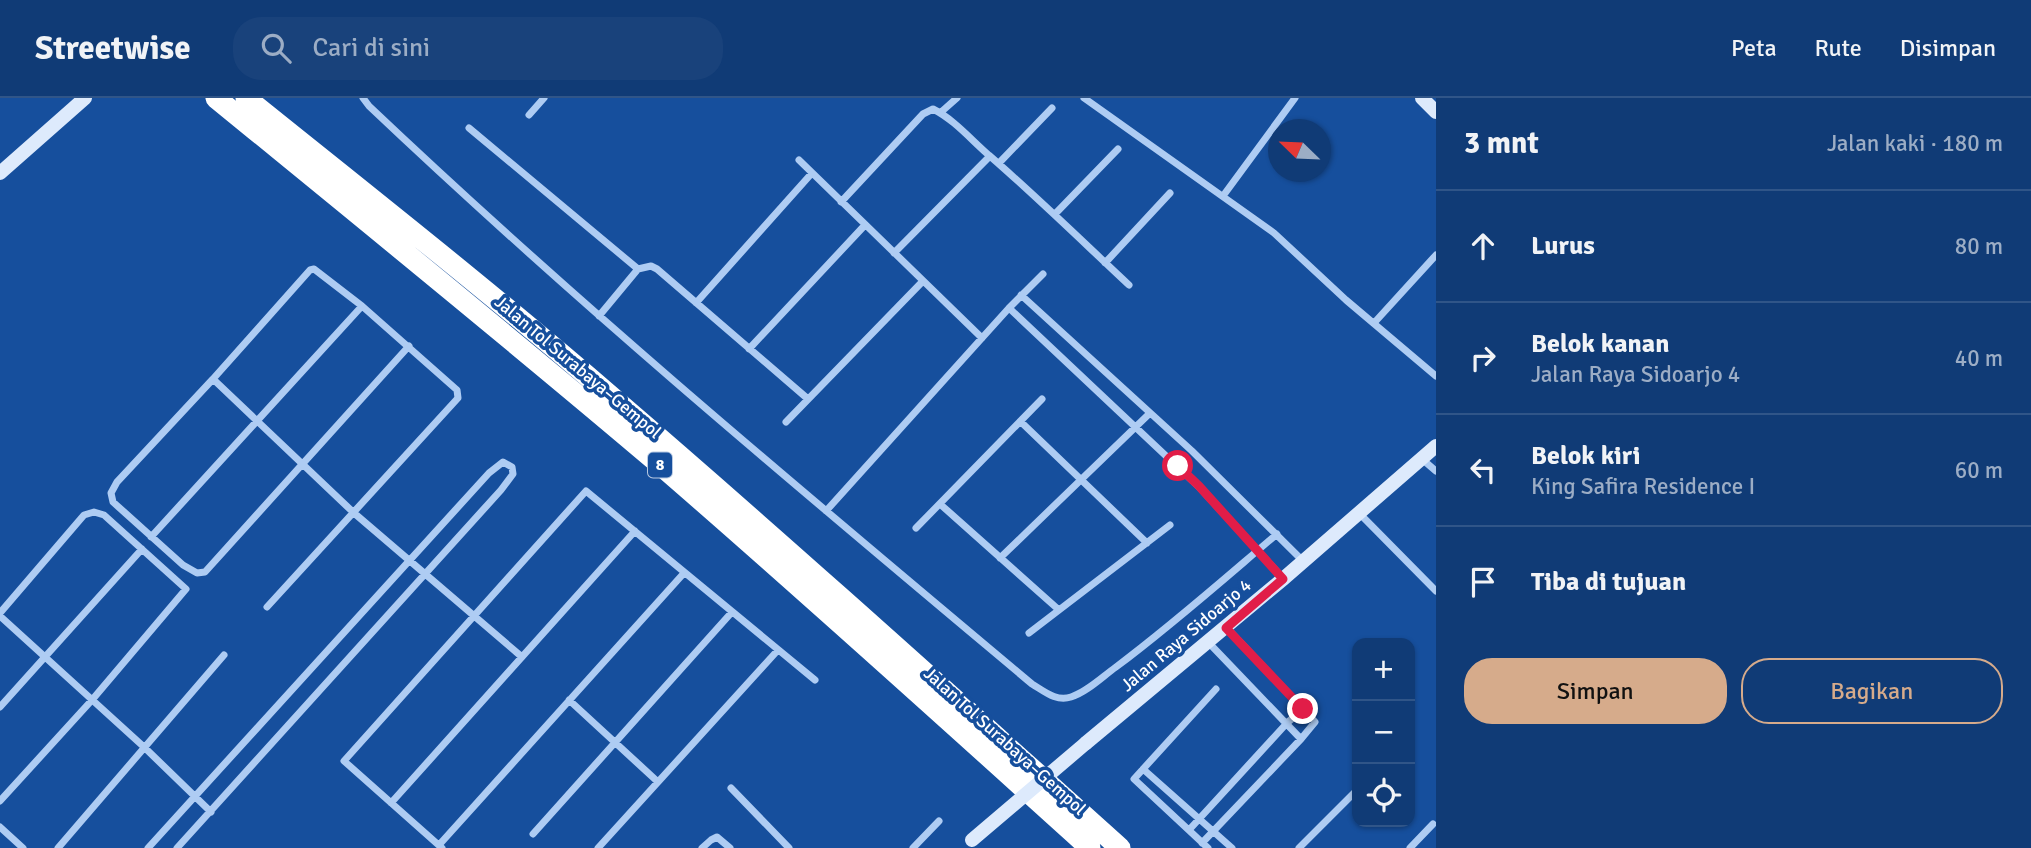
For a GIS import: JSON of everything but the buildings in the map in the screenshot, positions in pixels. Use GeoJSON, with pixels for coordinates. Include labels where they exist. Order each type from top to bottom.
{"type":"FeatureCollection","features":[{"type":"Feature","properties":{"kind":"highway","name":"Jalan Tol Surabaya–Gempol"},"geometry":{"type":"LineString","coordinates":[[216,98],[532,356],[649,456],[787,575],[1090,848]]}},
{"type":"Feature","properties":{"kind":"highway","name":"Jalan Tol Surabaya–Gempol"},"geometry":{"type":"LineString","coordinates":[[246,98],[452,264],[612,398],[850,605],[1120,848]]}},
{"type":"Feature","properties":{"kind":"street"},"geometry":{"type":"LineString","coordinates":[[0,173],[85,98]]}},
{"type":"Feature","properties":{"kind":"street"},"geometry":{"type":"LineString","coordinates":[[363,98],[454,187],[599,316],[1032,684],[1051,695],[1070,698],[1083,691],[1138,650],[1277,534]]}},
{"type":"Feature","properties":{"kind":"street"},"geometry":{"type":"LineString","coordinates":[[529,115],[544,98]]}},
{"type":"Feature","properties":{"kind":"street"},"geometry":{"type":"LineString","coordinates":[[940,113],[957,98]]}},
{"type":"Feature","properties":{"kind":"street"},"geometry":{"type":"LineString","coordinates":[[1085,98],[1274,233],[1436,376]]}},
{"type":"Feature","properties":{"kind":"street"},"geometry":{"type":"LineString","coordinates":[[1223,196],[1295,98]]}},
{"type":"Feature","properties":{"kind":"street"},"geometry":{"type":"LineString","coordinates":[[1422,98],[1436,112]]}},
{"type":"Feature","properties":{"kind":"street"},"geometry":{"type":"LineString","coordinates":[[999,163],[1052,108]]}},
{"type":"Feature","properties":{"kind":"street"},"geometry":{"type":"LineString","coordinates":[[841,202],[923,114],[933,110],[999,163],[1129,285]]}},
{"type":"Feature","properties":{"kind":"street"},"geometry":{"type":"LineString","coordinates":[[469,128],[638,269]]}},
{"type":"Feature","properties":{"kind":"street"},"geometry":{"type":"LineString","coordinates":[[1055,214],[1118,149]]}},
{"type":"Feature","properties":{"kind":"street"},"geometry":{"type":"LineString","coordinates":[[894,253],[990,156]]}},
{"type":"Feature","properties":{"kind":"street"},"geometry":{"type":"LineString","coordinates":[[799,160],[982,338]]}},
{"type":"Feature","properties":{"kind":"street"},"geometry":{"type":"LineString","coordinates":[[696,303],[812,173]]}},
{"type":"Feature","properties":{"kind":"street"},"geometry":{"type":"LineString","coordinates":[[1105,263],[1170,193]]}},
{"type":"Feature","properties":{"kind":"street"},"geometry":{"type":"LineString","coordinates":[[749,349],[865,225]]}},
{"type":"Feature","properties":{"kind":"street"},"geometry":{"type":"LineString","coordinates":[[1374,323],[1436,255]]}},
{"type":"Feature","properties":{"kind":"street"},"geometry":{"type":"LineString","coordinates":[[599,316],[638,269],[645,266],[657,269],[808,399]]}},
{"type":"Feature","properties":{"kind":"street"},"geometry":{"type":"LineString","coordinates":[[267,607],[458,398],[457,390],[409,346],[318,270],[310,270],[117,482],[111,493],[113,502],[183,565],[197,573],[205,572],[409,346]]}},
{"type":"Feature","properties":{"kind":"street"},"geometry":{"type":"LineString","coordinates":[[826,511],[1009,308],[1043,274]]}},
{"type":"Feature","properties":{"kind":"street"},"geometry":{"type":"LineString","coordinates":[[786,422],[923,281]]}},
{"type":"Feature","properties":{"kind":"street"},"geometry":{"type":"LineString","coordinates":[[1021,295],[1192,452],[1303,561]]}},
{"type":"Feature","properties":{"kind":"street"},"geometry":{"type":"LineString","coordinates":[[151,537],[362,306]]}},
{"type":"Feature","properties":{"kind":"street"},"geometry":{"type":"LineString","coordinates":[[1009,308],[1199,486],[1283,579]]}},
{"type":"Feature","properties":{"kind":"street"},"geometry":{"type":"LineString","coordinates":[[213,379],[354,513],[522,657]]}},
{"type":"Feature","properties":{"kind":"street"},"geometry":{"type":"LineString","coordinates":[[916,528],[1042,399]]}},
{"type":"Feature","properties":{"kind":"street"},"geometry":{"type":"LineString","coordinates":[[1000,558],[1149,414]]}},
{"type":"Feature","properties":{"kind":"street"},"geometry":{"type":"LineString","coordinates":[[1020,422],[1147,543]]}},
{"type":"Feature","properties":{"kind":"street","name":"Jalan Raya Sidoarjo 4"},"geometry":{"type":"LineString","coordinates":[[968,844],[1226,628],[1436,446]]}},
{"type":"Feature","properties":{"kind":"street"},"geometry":{"type":"LineString","coordinates":[[1422,459],[1436,471]]}},
{"type":"Feature","properties":{"kind":"street"},"geometry":{"type":"LineString","coordinates":[[148,848],[489,473],[503,462],[512,467],[513,474],[501,490],[177,848]]}},
{"type":"Feature","properties":{"kind":"street"},"geometry":{"type":"LineString","coordinates":[[684,573],[440,846],[344,761],[586,491],[815,680]]}},
{"type":"Feature","properties":{"kind":"street"},"geometry":{"type":"LineString","coordinates":[[940,504],[1059,610]]}},
{"type":"Feature","properties":{"kind":"street"},"geometry":{"type":"LineString","coordinates":[[0,801],[92,700],[186,589],[104,515],[94,512],[84,515],[0,614],[45,657],[92,700],[144,747],[211,812]]}},
{"type":"Feature","properties":{"kind":"street"},"geometry":{"type":"LineString","coordinates":[[1359,513],[1436,591]]}},
{"type":"Feature","properties":{"kind":"street"},"geometry":{"type":"LineString","coordinates":[[1030,632],[1170,525]]}},
{"type":"Feature","properties":{"kind":"street"},"geometry":{"type":"LineString","coordinates":[[391,803],[635,531]]}},
{"type":"Feature","properties":{"kind":"street"},"geometry":{"type":"LineString","coordinates":[[0,707],[142,549]]}},
{"type":"Feature","properties":{"kind":"street"},"geometry":{"type":"LineString","coordinates":[[533,834],[732,612]]}},
{"type":"Feature","properties":{"kind":"street"},"geometry":{"type":"LineString","coordinates":[[1216,689],[1134,778],[1205,845],[1213,831],[1315,722],[1226,628]]}},
{"type":"Feature","properties":{"kind":"street"},"geometry":{"type":"LineString","coordinates":[[1207,642],[1301,739]]}},
{"type":"Feature","properties":{"kind":"street"},"geometry":{"type":"LineString","coordinates":[[598,848],[778,650]]}},
{"type":"Feature","properties":{"kind":"street"},"geometry":{"type":"LineString","coordinates":[[58,848],[224,655]]}},
{"type":"Feature","properties":{"kind":"street"},"geometry":{"type":"LineString","coordinates":[[569,700],[658,782]]}},
{"type":"Feature","properties":{"kind":"street"},"geometry":{"type":"LineString","coordinates":[[1189,830],[1303,709]]}},
{"type":"Feature","properties":{"kind":"street"},"geometry":{"type":"LineString","coordinates":[[1143,769],[1232,848]]}},
{"type":"Feature","properties":{"kind":"street"},"geometry":{"type":"LineString","coordinates":[[732,788],[789,848]]}},
{"type":"Feature","properties":{"kind":"street"},"geometry":{"type":"LineString","coordinates":[[1299,848],[1352,795]]}},
{"type":"Feature","properties":{"kind":"street"},"geometry":{"type":"LineString","coordinates":[[913,848],[939,821]]}},
{"type":"Feature","properties":{"kind":"street"},"geometry":{"type":"LineString","coordinates":[[1410,848],[1433,824]]}},
{"type":"Feature","properties":{"kind":"street"},"geometry":{"type":"LineString","coordinates":[[0,827],[23,848]]}},
{"type":"Feature","properties":{"kind":"street"},"geometry":{"type":"LineString","coordinates":[[702,848],[717,837],[730,848]]}},
{"type":"Feature","properties":{"kind":"route"},"geometry":{"type":"LineString","coordinates":[[1178,466],[1283,579],[1226,628],[1303,709]]}}]}
